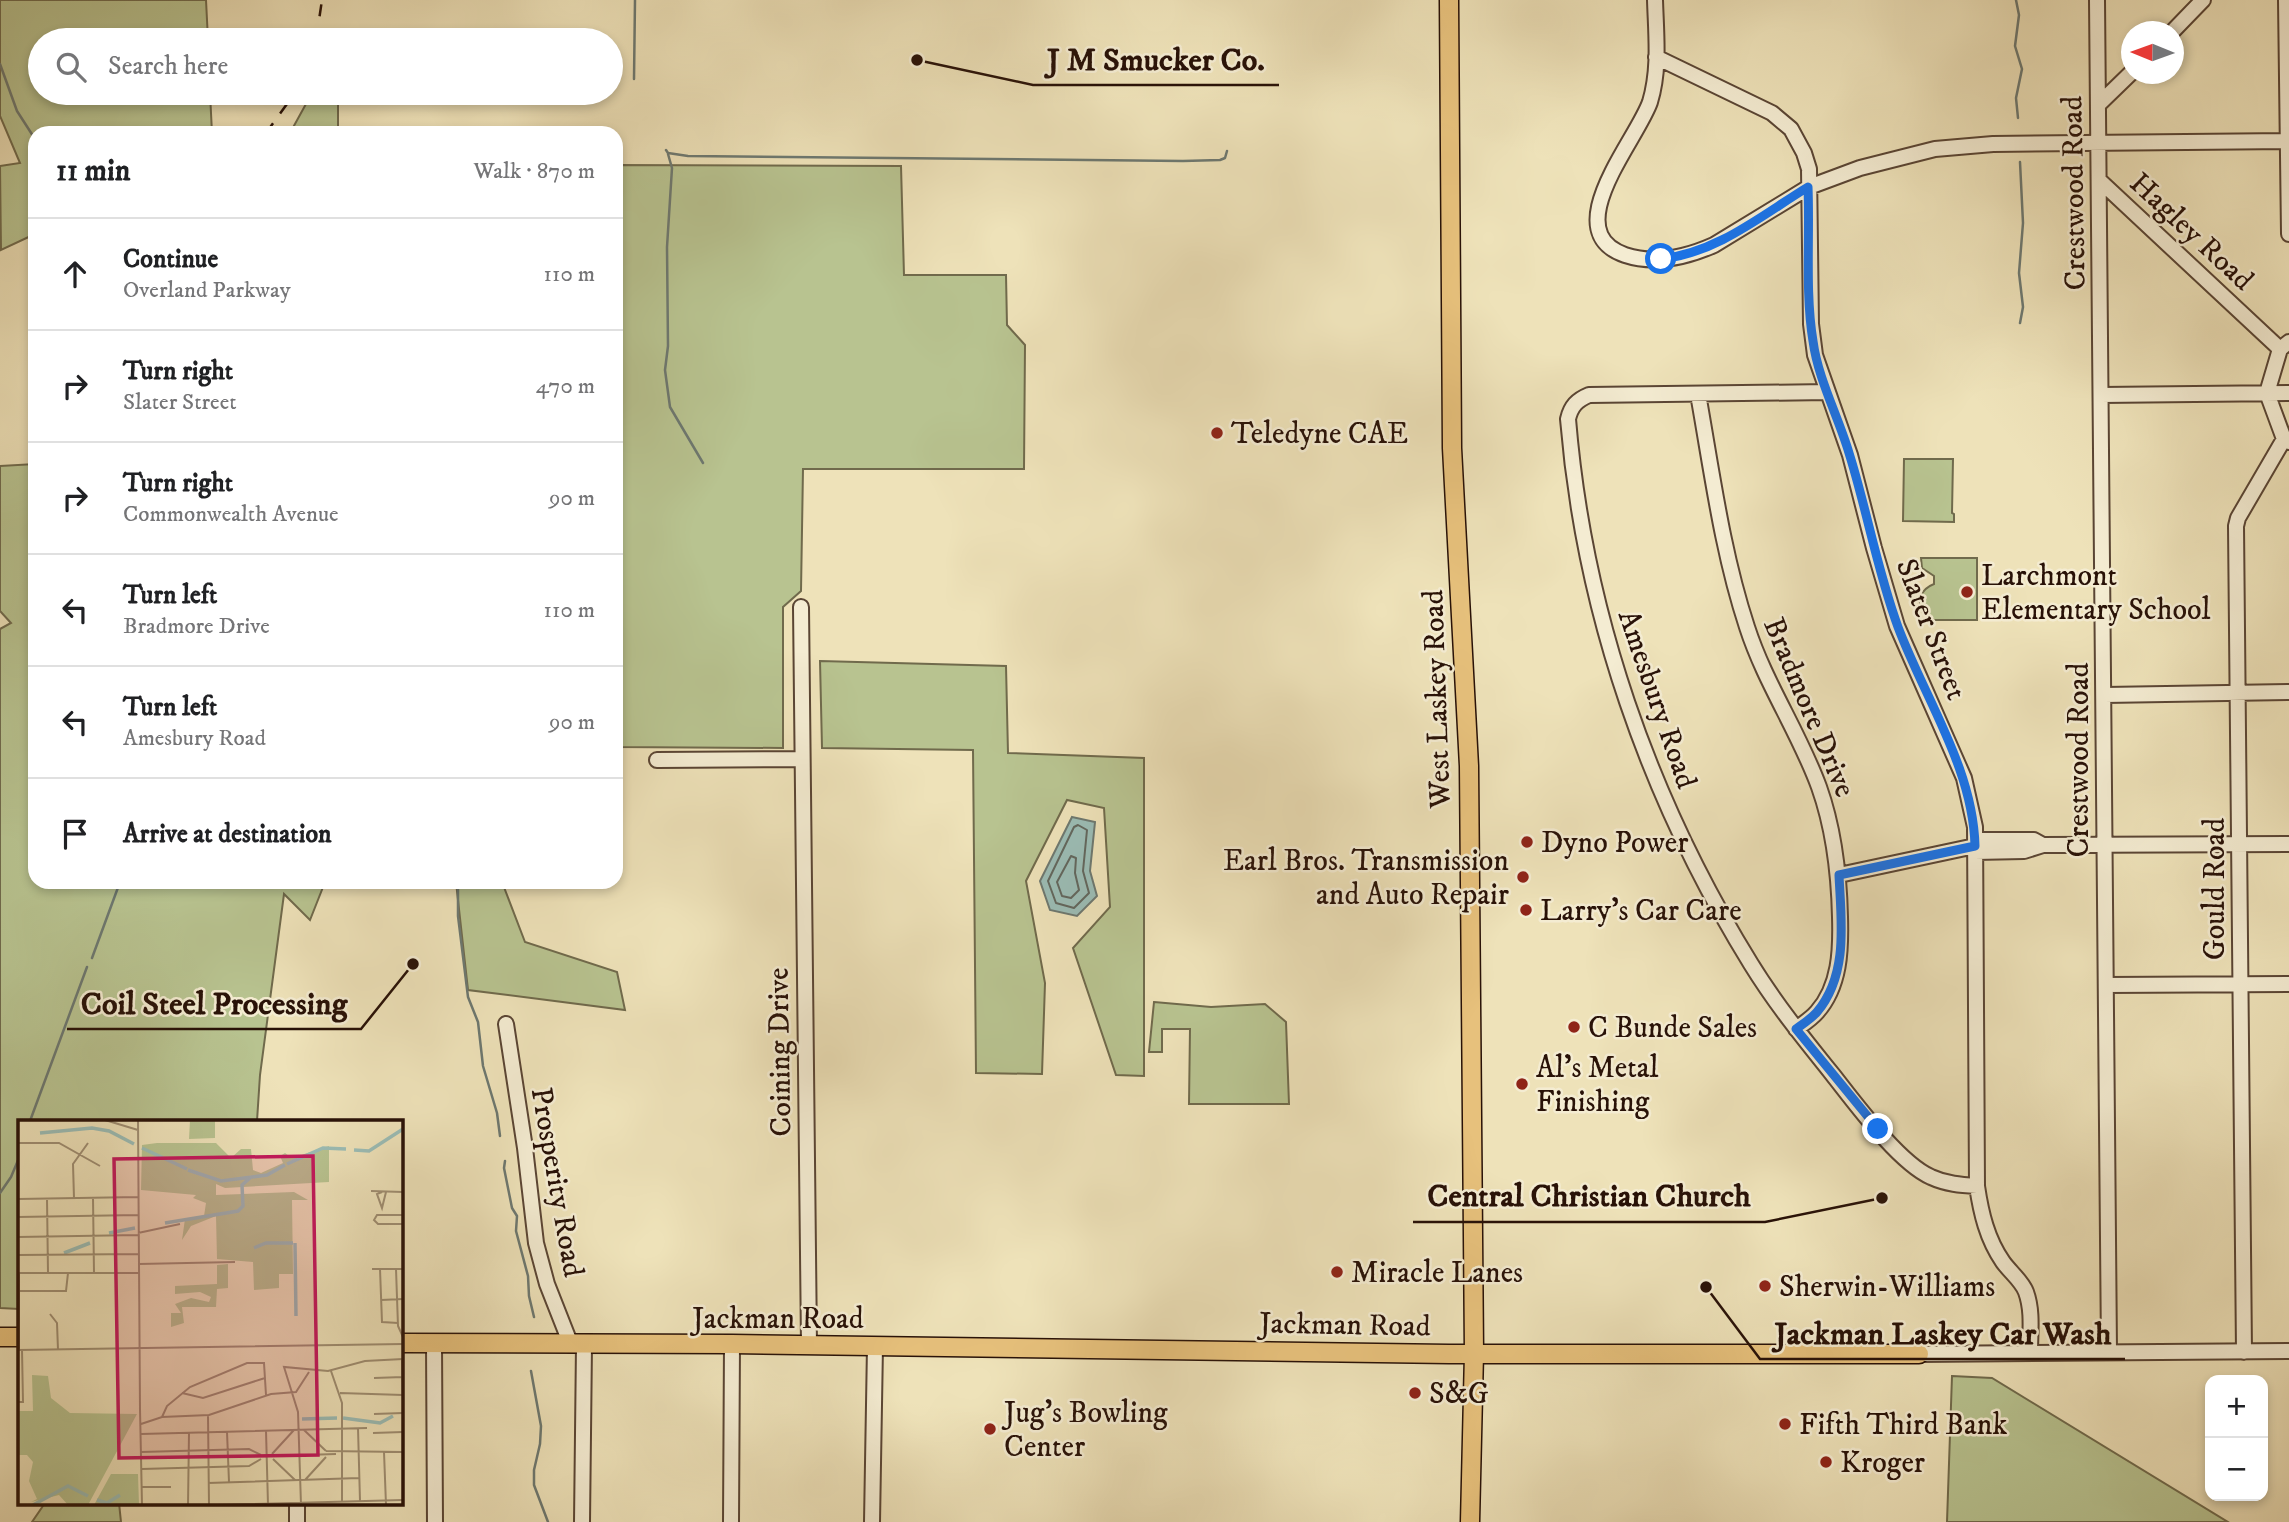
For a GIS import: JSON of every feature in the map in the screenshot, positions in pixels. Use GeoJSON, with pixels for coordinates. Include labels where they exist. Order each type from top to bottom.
{"type":"FeatureCollection","features":[{"type":"Feature","properties":{"kind":"main road","name":"West Laskey Road"},"geometry":{"type":"LineString","coordinates":[[1449,0],[1452,448],[1469,766],[1474,1353],[1470,1522]]}},
{"type":"Feature","properties":{"kind":"main road"},"geometry":{"type":"LineString","coordinates":[[0,1337],[18,1337]]}},
{"type":"Feature","properties":{"kind":"main road","name":"Jackman Road"},"geometry":{"type":"LineString","coordinates":[[402,1343],[1474,1353],[1919,1354]]}},
{"type":"Feature","properties":{"kind":"street"},"geometry":{"type":"LineString","coordinates":[[1655,0],[1656,74],[1649,103],[1602,194],[1597,210],[1597,226],[1611,246],[1623,254],[1643,258],[1679,257],[1699,251],[1714,245],[1808,187],[1860,168],[1935,149],[1993,144],[2288,141]]}},
{"type":"Feature","properties":{"kind":"street","name":"Crestwood Road"},"geometry":{"type":"LineString","coordinates":[[2097,0],[2109,1352]]}},
{"type":"Feature","properties":{"kind":"street"},"geometry":{"type":"LineString","coordinates":[[2183,21],[2203,0]]}},
{"type":"Feature","properties":{"kind":"street"},"geometry":{"type":"LineString","coordinates":[[2286,0],[2289,234]]}},
{"type":"Feature","properties":{"kind":"street","name":"Slater Street"},"geometry":{"type":"LineString","coordinates":[[1656,57],[1772,113],[1785,122],[1807,160],[1811,332],[1815,355],[1850,455],[1897,626],[1964,778],[1975,827],[1977,1186],[1981,1213],[1991,1241],[2003,1263],[2026,1289],[2030,1307],[2030,1352]]}},
{"type":"Feature","properties":{"kind":"street"},"geometry":{"type":"LineString","coordinates":[[2098,105],[2121,83]]}},
{"type":"Feature","properties":{"kind":"street","name":"Hagley Road"},"geometry":{"type":"LineString","coordinates":[[2099,180],[2285,346]]}},
{"type":"Feature","properties":{"kind":"street"},"geometry":{"type":"LineString","coordinates":[[2285,346],[2267,393],[2287,441]]}},
{"type":"Feature","properties":{"kind":"street","name":"Amesbury Road"},"geometry":{"type":"LineString","coordinates":[[1828,392],[1589,394],[1578,400],[1570,409],[1568,419],[1581,528],[1609,646],[1653,774],[1714,902],[1753,967],[1796,1029],[1878,1129],[1919,1171],[1946,1183],[1977,1186]]}},
{"type":"Feature","properties":{"kind":"street"},"geometry":{"type":"LineString","coordinates":[[2101,395],[2289,393]]}},
{"type":"Feature","properties":{"kind":"street","name":"Bradmore Drive"},"geometry":{"type":"LineString","coordinates":[[1698,394],[1725,548],[1736,592],[1768,680],[1818,784],[1830,825],[1839,875],[1841,942],[1838,969],[1829,994],[1817,1013],[1796,1029]]}},
{"type":"Feature","properties":{"kind":"street","name":"Gould Road"},"geometry":{"type":"LineString","coordinates":[[2244,1352],[2236,526],[2238,518],[2287,441]]}},
{"type":"Feature","properties":{"kind":"street","name":"Coining Drive"},"geometry":{"type":"LineString","coordinates":[[801,607],[809,1345]]}},
{"type":"Feature","properties":{"kind":"street"},"geometry":{"type":"LineString","coordinates":[[2105,695],[2289,692]]}},
{"type":"Feature","properties":{"kind":"street"},"geometry":{"type":"LineString","coordinates":[[657,760],[802,759]]}},
{"type":"Feature","properties":{"kind":"street"},"geometry":{"type":"LineString","coordinates":[[1839,875],[1975,846],[2034,840],[2043,845],[2289,844]]}},
{"type":"Feature","properties":{"kind":"street"},"geometry":{"type":"LineString","coordinates":[[2106,985],[2289,984]]}},
{"type":"Feature","properties":{"kind":"street","name":"Prosperity Road"},"geometry":{"type":"LineString","coordinates":[[506,1024],[536,1243],[547,1284],[578,1345]]}},
{"type":"Feature","properties":{"kind":"street"},"geometry":{"type":"LineString","coordinates":[[435,1343],[435,1522]]}},
{"type":"Feature","properties":{"kind":"street"},"geometry":{"type":"LineString","coordinates":[[578,1345],[582,1522]]}},
{"type":"Feature","properties":{"kind":"street"},"geometry":{"type":"LineString","coordinates":[[731,1522],[732,1345]]}},
{"type":"Feature","properties":{"kind":"street"},"geometry":{"type":"LineString","coordinates":[[872,1522],[874,1346]]}},
{"type":"Feature","properties":{"kind":"street","name":"Jackman Road"},"geometry":{"type":"LineString","coordinates":[[1919,1354],[2289,1352]]}},
{"type":"Feature","properties":{"kind":"street"},"geometry":{"type":"LineString","coordinates":[[297,1504],[297,1522]]}},
{"type":"Feature","properties":{"kind":"green space"},"geometry":{"type":"Polygon","coordinates":[[[0,0],[206,0],[207,28],[28,28],[28,105],[211,105],[212,126],[28,126],[28,237],[1,250],[0,166],[20,163],[0,116],[0,0]]]}},
{"type":"Feature","properties":{"kind":"green space"},"geometry":{"type":"Polygon","coordinates":[[[305,105],[338,105],[338,126],[294,126],[305,105]]]}},
{"type":"Feature","properties":{"kind":"green space"},"geometry":{"type":"Polygon","coordinates":[[[623,165],[901,166],[904,275],[1006,275],[1007,325],[1025,345],[1024,469],[803,469],[801,591],[783,607],[783,748],[623,747],[623,165]]]}},
{"type":"Feature","properties":{"kind":"green space"},"geometry":{"type":"Polygon","coordinates":[[[1904,459],[1953,459],[1954,522],[1903,521],[1904,459]]]}},
{"type":"Feature","properties":{"kind":"green space"},"geometry":{"type":"Polygon","coordinates":[[[28,464],[28,889],[322,889],[310,920],[284,894],[260,1075],[257,1120],[18,1120],[18,1309],[0,1308],[0,629],[11,623],[0,611],[0,466],[28,464]]]}},
{"type":"Feature","properties":{"kind":"green space"},"geometry":{"type":"Polygon","coordinates":[[[1921,558],[1977,558],[1977,620],[1934,620],[1923,613],[1921,596],[1934,584],[1934,576],[1922,568],[1921,558]]]}},
{"type":"Feature","properties":{"kind":"green space"},"geometry":{"type":"Polygon","coordinates":[[[820,661],[1006,666],[1008,753],[1144,758],[1144,1076],[1116,1075],[1073,948],[1110,907],[1104,808],[1067,800],[1026,881],[1045,983],[1042,1074],[976,1073],[973,750],[822,748],[820,661]]]}},
{"type":"Feature","properties":{"kind":"green space"},"geometry":{"type":"Polygon","coordinates":[[[457,889],[505,889],[525,942],[617,972],[625,1010],[468,990],[457,889]]]}},
{"type":"Feature","properties":{"kind":"green space"},"geometry":{"type":"Polygon","coordinates":[[[1154,1002],[1211,1007],[1265,1004],[1286,1022],[1289,1104],[1189,1104],[1190,1029],[1162,1029],[1162,1052],[1149,1052],[1154,1002]]]}},
{"type":"Feature","properties":{"kind":"green space"},"geometry":{"type":"Polygon","coordinates":[[[1952,1376],[1992,1378],[2228,1522],[1947,1522],[1952,1376]]]}},
{"type":"Feature","properties":{"kind":"green space"},"geometry":{"type":"Polygon","coordinates":[[[44,1504],[119,1504],[121,1522],[32,1522],[44,1504]]]}},
{"type":"Feature","properties":{"kind":"water"},"geometry":{"type":"Polygon","coordinates":[[[1072,817],[1095,822],[1090,871],[1097,896],[1077,916],[1050,910],[1040,881],[1072,817]]]}},
{"type":"Feature","properties":{"kind":"waterway"},"geometry":{"type":"LineString","coordinates":[[634,79],[635,0]]}},
{"type":"Feature","properties":{"kind":"waterway"},"geometry":{"type":"LineString","coordinates":[[2016,0],[2019,15],[2015,46],[2022,69],[2016,98],[2018,118]]}},
{"type":"Feature","properties":{"kind":"waterway"},"geometry":{"type":"LineString","coordinates":[[0,64],[17,111],[28,128]]}},
{"type":"Feature","properties":{"kind":"waterway"},"geometry":{"type":"LineString","coordinates":[[666,150],[668,153],[688,156],[1183,161],[1220,160],[1225,158],[1227,151]]}},
{"type":"Feature","properties":{"kind":"waterway"},"geometry":{"type":"LineString","coordinates":[[668,154],[672,168],[667,247],[668,346],[665,370],[670,407],[703,463]]}},
{"type":"Feature","properties":{"kind":"waterway"},"geometry":{"type":"LineString","coordinates":[[2020,162],[2023,223],[2019,273],[2023,307],[2020,323]]}},
{"type":"Feature","properties":{"kind":"waterway"},"geometry":{"type":"LineString","coordinates":[[92,958],[117,889]]}},
{"type":"Feature","properties":{"kind":"waterway"},"geometry":{"type":"LineString","coordinates":[[458,889],[458,916],[468,997],[478,1022],[483,1066],[497,1113],[500,1136]]}},
{"type":"Feature","properties":{"kind":"waterway"},"geometry":{"type":"LineString","coordinates":[[30,1120],[87,967]]}},
{"type":"Feature","properties":{"kind":"waterway"},"geometry":{"type":"LineString","coordinates":[[0,1193],[18,1160]]}},
{"type":"Feature","properties":{"kind":"waterway"},"geometry":{"type":"LineString","coordinates":[[505,1161],[504,1168],[512,1208],[517,1216],[516,1231],[528,1276],[534,1317]]}},
{"type":"Feature","properties":{"kind":"waterway"},"geometry":{"type":"LineString","coordinates":[[531,1371],[541,1426],[534,1485],[548,1522]]}},
{"type":"Feature","properties":{"kind":"railway"},"geometry":{"type":"LineString","coordinates":[[318,28],[322,0]]}},
{"type":"Feature","properties":{"kind":"railway"},"geometry":{"type":"LineString","coordinates":[[271,126],[286,105]]}},
{"type":"Feature","properties":{"kind":"place","name":"J M Smucker Co."},"geometry":{"type":"Point","coordinates":[917,60]}},
{"type":"Feature","properties":{"kind":"place","name":"Teledyne CAE"},"geometry":{"type":"Point","coordinates":[1217,433]}},
{"type":"Feature","properties":{"kind":"place","name":"Larchmont Elementary School"},"geometry":{"type":"Point","coordinates":[1967,592]}},
{"type":"Feature","properties":{"kind":"place","name":"Dyno Power"},"geometry":{"type":"Point","coordinates":[1527,842]}},
{"type":"Feature","properties":{"kind":"place","name":"Earl Bros. Transmission and Auto Repair"},"geometry":{"type":"Point","coordinates":[1523,877]}},
{"type":"Feature","properties":{"kind":"place","name":"Larry's Car Care"},"geometry":{"type":"Point","coordinates":[1526,910]}},
{"type":"Feature","properties":{"kind":"place","name":"Coil Steel Processing"},"geometry":{"type":"Point","coordinates":[413,964]}},
{"type":"Feature","properties":{"kind":"place","name":"C Bunde Sales"},"geometry":{"type":"Point","coordinates":[1574,1027]}},
{"type":"Feature","properties":{"kind":"place","name":"Al's Metal Finishing"},"geometry":{"type":"Point","coordinates":[1522,1084]}},
{"type":"Feature","properties":{"kind":"place","name":"Central Christian Church"},"geometry":{"type":"Point","coordinates":[1882,1198]}},
{"type":"Feature","properties":{"kind":"place","name":"Miracle Lanes"},"geometry":{"type":"Point","coordinates":[1337,1272]}},
{"type":"Feature","properties":{"kind":"place","name":"Sherwin-Williams"},"geometry":{"type":"Point","coordinates":[1765,1286]}},
{"type":"Feature","properties":{"kind":"place","name":"Jackman Laskey Car Wash"},"geometry":{"type":"Point","coordinates":[1706,1287]}},
{"type":"Feature","properties":{"kind":"place","name":"S&G"},"geometry":{"type":"Point","coordinates":[1415,1393]}},
{"type":"Feature","properties":{"kind":"place","name":"Fifth Third Bank"},"geometry":{"type":"Point","coordinates":[1785,1424]}},
{"type":"Feature","properties":{"kind":"place","name":"Jug's Bowling Center"},"geometry":{"type":"Point","coordinates":[990,1429]}},
{"type":"Feature","properties":{"kind":"place","name":"Kroger"},"geometry":{"type":"Point","coordinates":[1826,1462]}},
{"type":"Feature","properties":{"kind":"route"},"geometry":{"type":"LineString","coordinates":[[1661,259],[1679,257],[1714,245],[1808,187],[1811,324],[1815,355],[1850,455],[1897,626],[1967,786],[1975,827],[1975,846],[1839,875],[1841,942],[1838,969],[1829,994],[1817,1013],[1796,1029],[1878,1129]]}}]}
